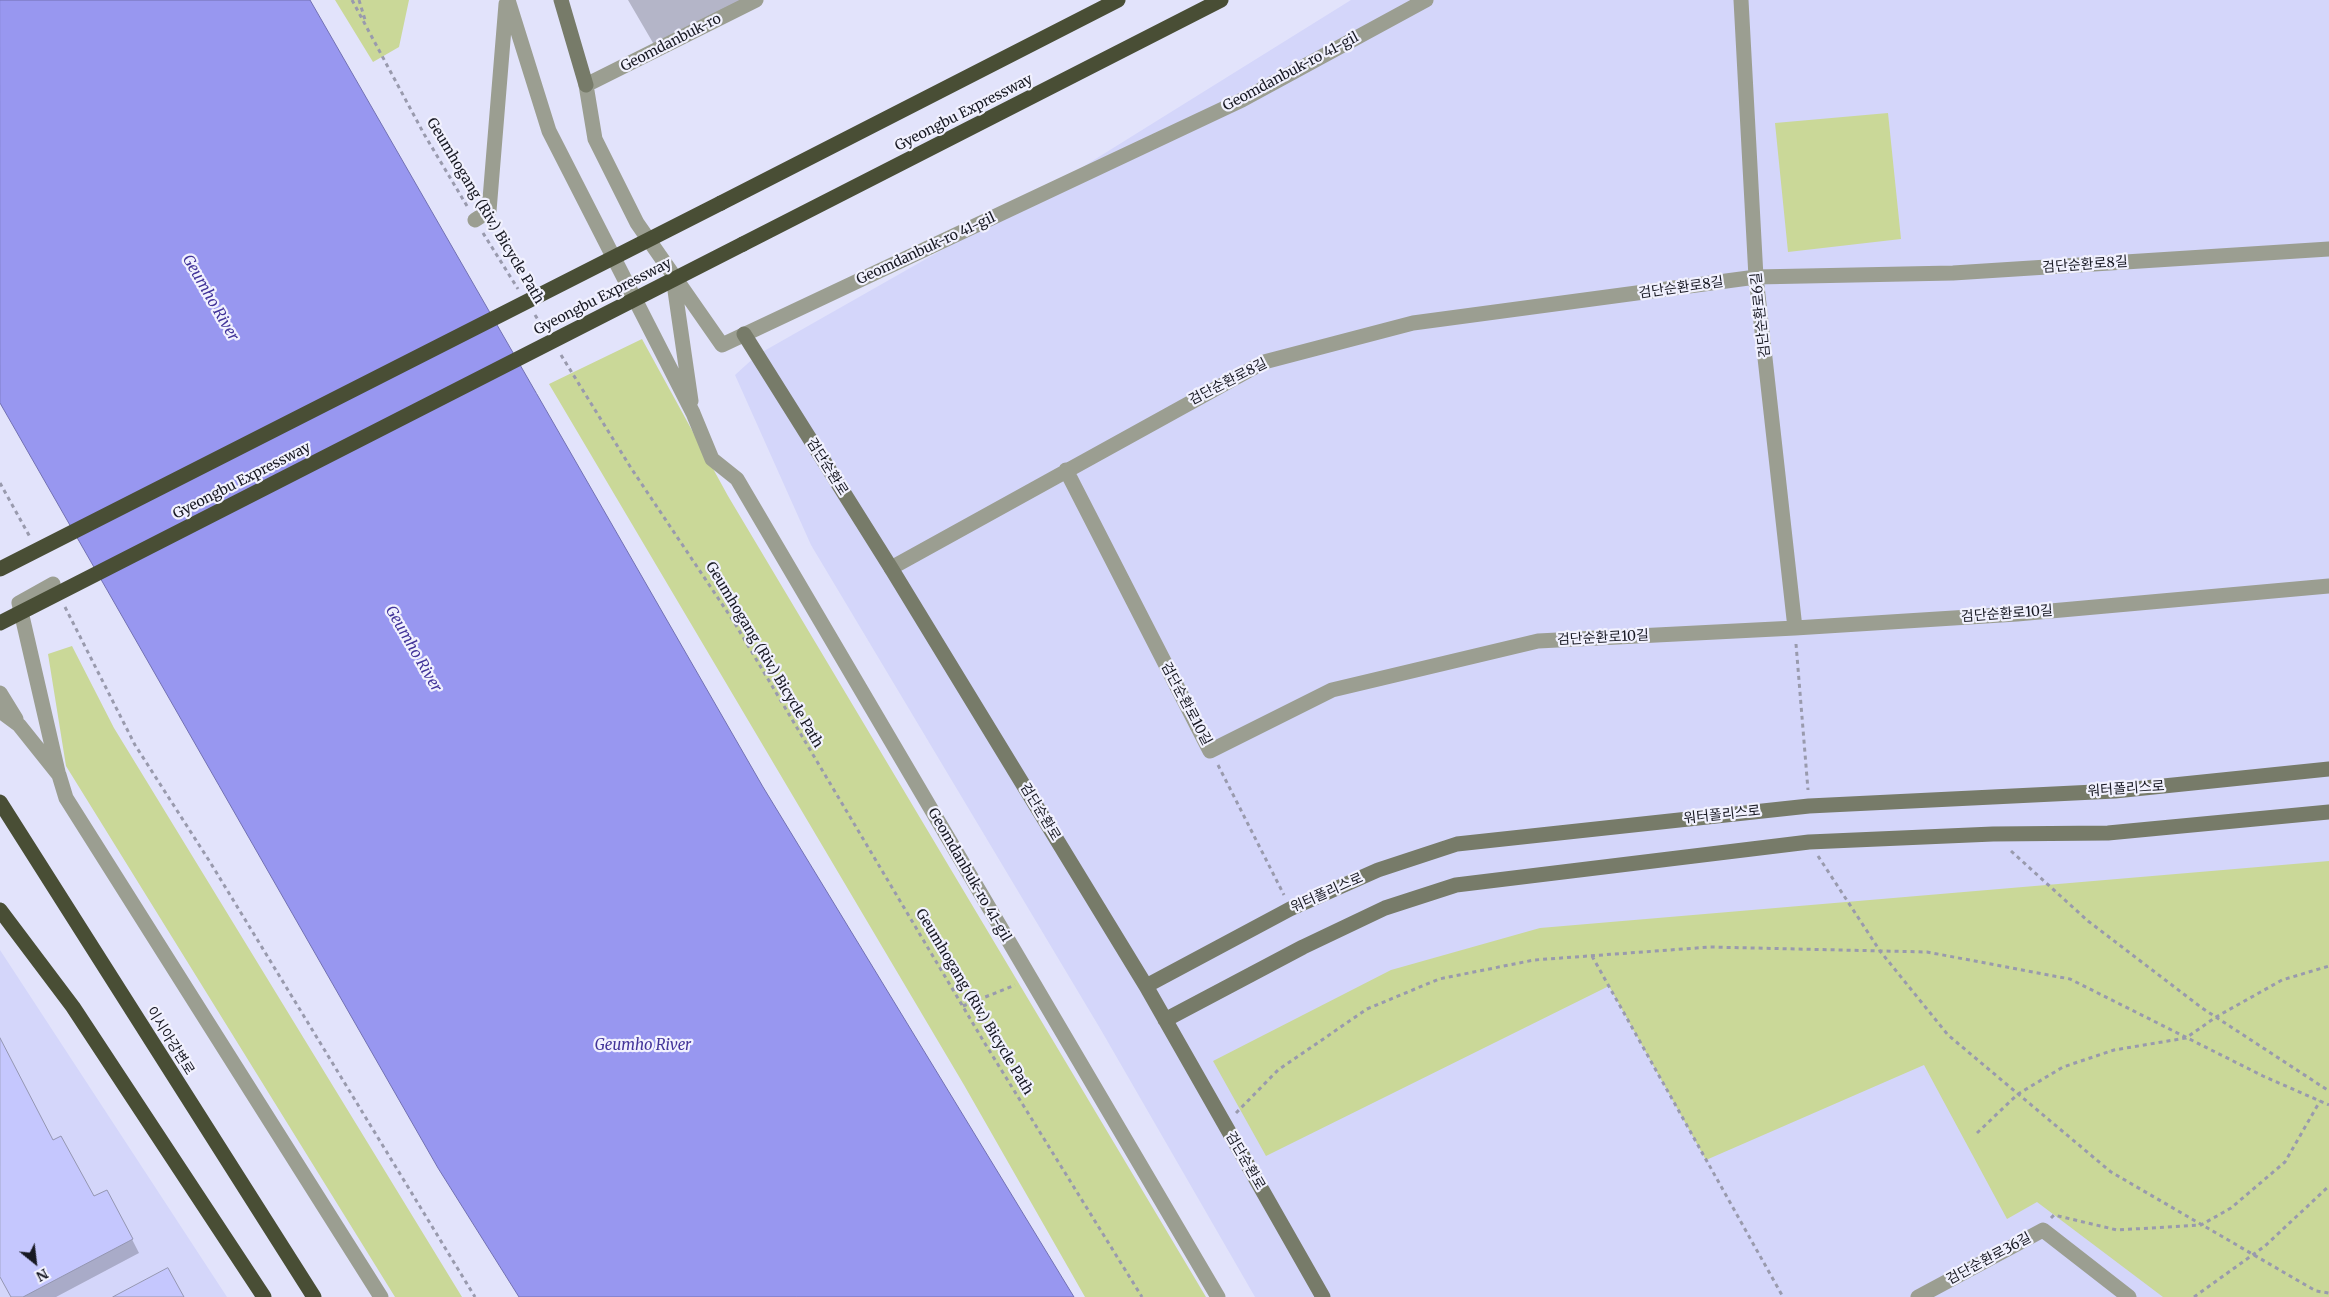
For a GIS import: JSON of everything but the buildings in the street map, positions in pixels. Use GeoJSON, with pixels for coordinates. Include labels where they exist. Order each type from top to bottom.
{"type":"FeatureCollection","features":[{"type":"Feature","properties":{"kind":"highway"},"geometry":{"type":"LineString","coordinates":[[0,569],[722,204],[1118,0]]}},
{"type":"Feature","properties":{"kind":"highway","name":"Gyeongbu Expressway"},"geometry":{"type":"LineString","coordinates":[[0,623],[1221,0]]}},
{"type":"Feature","properties":{"kind":"highway","name":"이시아강변로"},"geometry":{"type":"LineString","coordinates":[[0,802],[314,1297]]}},
{"type":"Feature","properties":{"kind":"highway"},"geometry":{"type":"LineString","coordinates":[[0,910],[72,1007],[264,1297]]}},
{"type":"Feature","properties":{"kind":"main road"},"geometry":{"type":"LineString","coordinates":[[561,0],[586,85]]}},
{"type":"Feature","properties":{"kind":"main road","name":"검단순환로"},"geometry":{"type":"LineString","coordinates":[[744,334],[891,568],[1146,986],[1323,1297]]}},
{"type":"Feature","properties":{"kind":"main road","name":"워터폴리스로"},"geometry":{"type":"LineString","coordinates":[[1146,986],[1290,909],[1378,870],[1457,844],[1809,806],[2115,790],[2329,769]]}},
{"type":"Feature","properties":{"kind":"main road"},"geometry":{"type":"LineString","coordinates":[[1165,1020],[1303,947],[1385,908],[1456,885],[1809,842],[1993,834],[2108,833],[2329,812]]}},
{"type":"Feature","properties":{"kind":"street"},"geometry":{"type":"LineString","coordinates":[[475,220],[489,211],[507,0]]}},
{"type":"Feature","properties":{"kind":"street"},"geometry":{"type":"LineString","coordinates":[[507,0],[549,131],[693,413]]}},
{"type":"Feature","properties":{"kind":"street","name":"Geomdanbuk-ro"},"geometry":{"type":"LineString","coordinates":[[586,85],[756,0]]}},
{"type":"Feature","properties":{"kind":"street","name":"Geomdanbuk-ro 41-gil"},"geometry":{"type":"LineString","coordinates":[[586,85],[595,140],[637,223],[722,345],[1242,100],[1426,0]]}},
{"type":"Feature","properties":{"kind":"street","name":"검단순환로6길"},"geometry":{"type":"LineString","coordinates":[[1741,0],[1756,278],[1795,628]]}},
{"type":"Feature","properties":{"kind":"street","name":"검단순환로8길"},"geometry":{"type":"LineString","coordinates":[[891,568],[1264,362],[1413,323],[1756,278],[1953,273],[2329,249]]}},
{"type":"Feature","properties":{"kind":"street"},"geometry":{"type":"LineString","coordinates":[[672,273],[693,413]]}},
{"type":"Feature","properties":{"kind":"street","name":"Geomdanbuk-ro 41-gil"},"geometry":{"type":"LineString","coordinates":[[693,413],[712,459],[737,479],[1218,1297]]}},
{"type":"Feature","properties":{"kind":"street","name":"검단순환로10길"},"geometry":{"type":"LineString","coordinates":[[1066,470],[1210,751],[1332,690],[1538,641],[2018,614],[2329,586]]}},
{"type":"Feature","properties":{"kind":"street"},"geometry":{"type":"LineString","coordinates":[[53,584],[19,603],[66,798],[381,1297]]}},
{"type":"Feature","properties":{"kind":"street"},"geometry":{"type":"LineString","coordinates":[[0,693],[19,725],[59,775]]}},
{"type":"Feature","properties":{"kind":"street"},"geometry":{"type":"LineString","coordinates":[[0,711],[19,725]]}},
{"type":"Feature","properties":{"kind":"street","name":"검단순환로36길"},"geometry":{"type":"LineString","coordinates":[[1918,1297],[2042,1230],[2129,1297]]}},
{"type":"Feature","properties":{"kind":"path","name":"Geumhogang (Riv.) Bicycle Path"},"geometry":{"type":"LineString","coordinates":[[352,0],[424,134],[519,292]]}},
{"type":"Feature","properties":{"kind":"path"},"geometry":{"type":"LineString","coordinates":[[359,0],[369,32]]}},
{"type":"Feature","properties":{"kind":"path","name":"Geumhogang (Riv.) Bicycle Path"},"geometry":{"type":"LineString","coordinates":[[530,308],[546,333]]}},
{"type":"Feature","properties":{"kind":"path","name":"Geumhogang (Riv.) Bicycle Path"},"geometry":{"type":"LineString","coordinates":[[557,349],[631,468],[734,622],[963,1006],[1142,1297]]}},
{"type":"Feature","properties":{"kind":"path"},"geometry":{"type":"LineString","coordinates":[[0,483],[33,544]]}},
{"type":"Feature","properties":{"kind":"path"},"geometry":{"type":"LineString","coordinates":[[53,584],[135,745],[220,879],[475,1297]]}},
{"type":"Feature","properties":{"kind":"path"},"geometry":{"type":"LineString","coordinates":[[1795,628],[1809,806]]}},
{"type":"Feature","properties":{"kind":"path"},"geometry":{"type":"LineString","coordinates":[[1210,751],[1290,909]]}},
{"type":"Feature","properties":{"kind":"path"},"geometry":{"type":"LineString","coordinates":[[1993,834],[2088,921],[2216,1017],[2329,1091]]}},
{"type":"Feature","properties":{"kind":"path"},"geometry":{"type":"LineString","coordinates":[[1809,842],[1880,951],[1948,1035],[2111,1172],[2316,1291],[2329,1293]]}},
{"type":"Feature","properties":{"kind":"path"},"geometry":{"type":"LineString","coordinates":[[1224,1125],[1278,1070],[1368,1009],[1440,979],[1534,960],[1710,947],[1927,952],[2070,979],[2263,1076],[2329,1105]]}},
{"type":"Feature","properties":{"kind":"path"},"geometry":{"type":"LineString","coordinates":[[1592,956],[1784,1297]]}},
{"type":"Feature","properties":{"kind":"path"},"geometry":{"type":"LineString","coordinates":[[1977,1133],[2018,1094],[2063,1067],[2114,1050],[2186,1038],[2216,1017],[2282,980],[2329,966]]}},
{"type":"Feature","properties":{"kind":"path"},"geometry":{"type":"LineString","coordinates":[[963,1006],[1030,979]]}},
{"type":"Feature","properties":{"kind":"path"},"geometry":{"type":"LineString","coordinates":[[2042,1230],[2054,1215],[2117,1230],[2201,1225],[2231,1208],[2285,1162],[2320,1101]]}},
{"type":"Feature","properties":{"kind":"path"},"geometry":{"type":"LineString","coordinates":[[2194,1297],[2253,1255],[2329,1186]]}},
{"type":"Feature","properties":{"kind":"shaded area"},"geometry":{"type":"Polygon","coordinates":[[[1351,0],[2329,0],[2329,1297],[1255,1297],[1101,1030],[811,545],[735,375],[757,355],[1028,201],[1351,0]]]}},
{"type":"Feature","properties":{"kind":"shaded area"},"geometry":{"type":"Polygon","coordinates":[[[0,950],[227,1297],[0,1297],[0,950]]]}},
{"type":"Feature","properties":{"kind":"green space"},"geometry":{"type":"Polygon","coordinates":[[[335,0],[409,0],[399,47],[373,62],[335,0]]]}},
{"type":"Feature","properties":{"kind":"green space"},"geometry":{"type":"Polygon","coordinates":[[[1888,113],[1901,239],[1788,252],[1775,123],[1888,113]]]}},
{"type":"Feature","properties":{"kind":"green space"},"geometry":{"type":"Polygon","coordinates":[[[642,339],[728,496],[1206,1297],[1085,1297],[964,1085],[549,384],[642,339]]]}},
{"type":"Feature","properties":{"kind":"green space"},"geometry":{"type":"Polygon","coordinates":[[[72,646],[114,728],[462,1297],[395,1297],[66,766],[48,654],[72,646]]]}},
{"type":"Feature","properties":{"kind":"green space"},"geometry":{"type":"Polygon","coordinates":[[[2329,861],[2329,1297],[2163,1297],[2037,1202],[2007,1219],[1924,1065],[1706,1160],[1609,986],[1266,1156],[1213,1061],[1391,970],[1540,928],[2329,861]]]}},
{"type":"Feature","properties":{"kind":"water","name":"Geumho River"},"geometry":{"type":"Polygon","coordinates":[[[0,0],[310,0],[763,787],[1074,1297],[519,1297],[438,1168],[0,403],[0,0]]]}}]}
